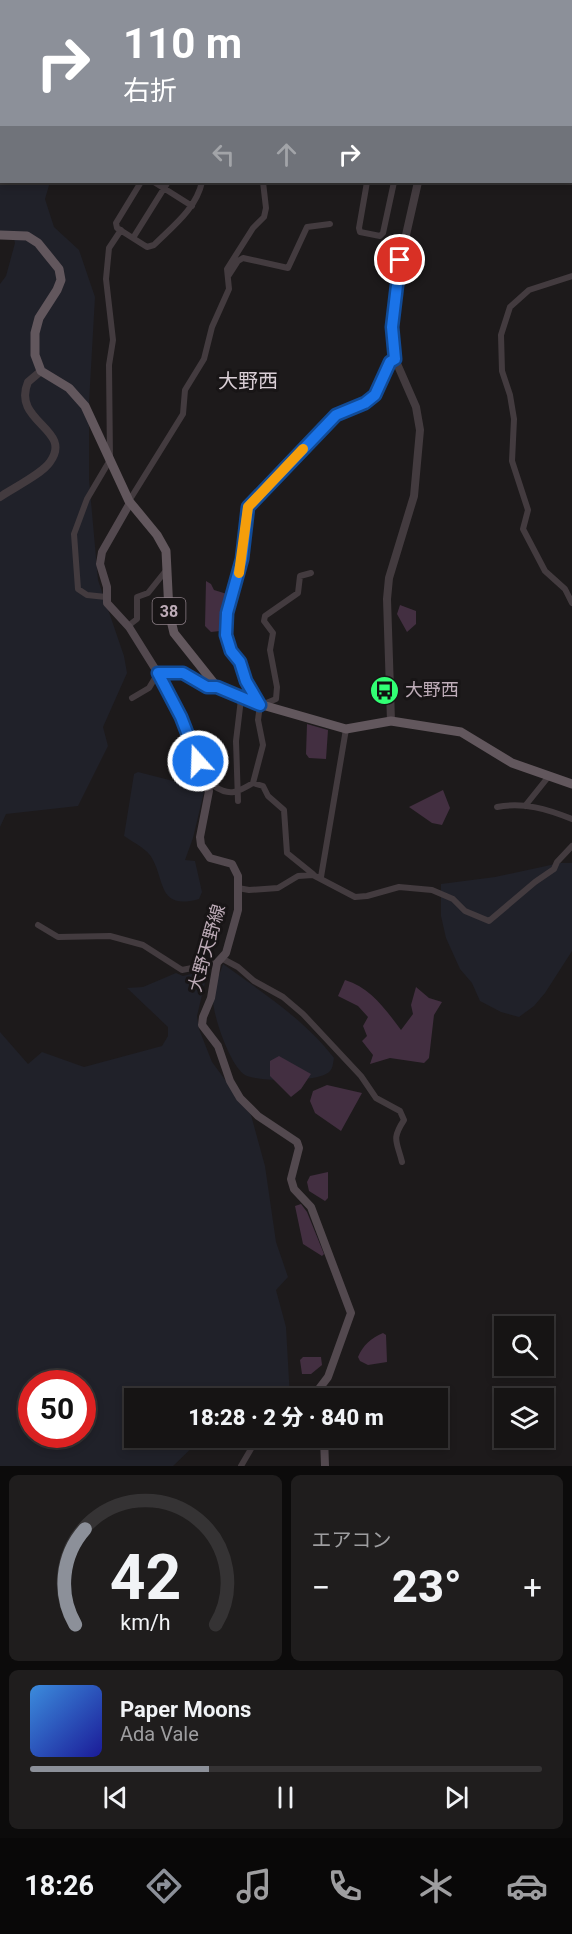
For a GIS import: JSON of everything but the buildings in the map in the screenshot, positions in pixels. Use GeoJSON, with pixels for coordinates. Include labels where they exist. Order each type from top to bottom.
{"type":"FeatureCollection","features":[{"type":"Feature","properties":{"kind":"main road"},"geometry":{"type":"LineString","coordinates":[[0,236],[27,236],[38,243],[59,269],[61,280],[39,318],[34,333],[35,355],[41,371]]}},
{"type":"Feature","properties":{"kind":"main road","name":"38"},"geometry":{"type":"LineString","coordinates":[[41,371],[69,388],[81,401],[129,502],[157,535],[166,551],[169,612],[174,633],[217,687],[241,699],[346,729],[391,721],[461,732],[512,762],[572,784]]}},
{"type":"Feature","properties":{"kind":"main road","name":"大野天野線"},"geometry":{"type":"LineString","coordinates":[[129,502],[102,552],[100,564],[107,587],[107,603],[128,626],[158,673],[181,717],[209,782],[206,816],[200,837],[201,845],[210,858],[235,867],[238,888],[238,910],[220,961],[202,1026],[218,1046],[230,1081],[240,1098],[258,1116],[297,1142],[299,1148],[291,1179],[294,1189],[311,1207],[351,1313],[328,1377],[320,1388]]}},
{"type":"Feature","properties":{"kind":"main road"},"geometry":{"type":"LineString","coordinates":[[324,1448],[325,1466]]}},
{"type":"Feature","properties":{"kind":"street"},"geometry":{"type":"LineString","coordinates":[[140,183],[116,223],[117,228],[147,247],[154,245],[192,206],[199,196],[202,183]]}},
{"type":"Feature","properties":{"kind":"street"},"geometry":{"type":"LineString","coordinates":[[129,502],[183,414],[185,390],[204,358],[212,327],[229,289],[227,278],[231,259],[253,228],[264,217],[266,208],[263,183]]}},
{"type":"Feature","properties":{"kind":"street"},"geometry":{"type":"LineString","coordinates":[[367,183],[359,228],[360,232],[380,236],[383,233],[394,183]]}},
{"type":"Feature","properties":{"kind":"street"},"geometry":{"type":"LineString","coordinates":[[391,721],[387,599],[389,578],[414,496],[420,430],[416,407],[395,359],[392,327],[396,279],[418,183]]}},
{"type":"Feature","properties":{"kind":"street"},"geometry":{"type":"LineString","coordinates":[[133,238],[166,185],[192,206]]}},
{"type":"Feature","properties":{"kind":"street"},"geometry":{"type":"LineString","coordinates":[[227,278],[238,261],[243,258],[288,268],[307,226],[330,224]]}},
{"type":"Feature","properties":{"kind":"street"},"geometry":{"type":"LineString","coordinates":[[106,597],[87,595],[78,589],[74,541],[87,499],[110,460],[109,365],[113,340],[106,279],[109,248],[121,230]]}},
{"type":"Feature","properties":{"kind":"street"},"geometry":{"type":"LineString","coordinates":[[572,276],[529,290],[510,307],[501,335],[502,371],[510,395],[514,419],[512,461],[528,510],[523,529],[545,571],[565,589],[572,603]]}},
{"type":"Feature","properties":{"kind":"street"},"geometry":{"type":"LineString","coordinates":[[214,786],[231,794],[238,793],[253,783],[263,745],[258,720],[260,705],[246,681],[240,662],[231,651],[226,635],[227,613],[242,559],[248,507],[336,415],[365,403],[375,395],[390,362],[395,359]]}},
{"type":"Feature","properties":{"kind":"street"},"geometry":{"type":"LineString","coordinates":[[0,496],[49,464],[55,453],[55,441],[49,431],[30,412],[24,402],[27,382],[41,371]]}},
{"type":"Feature","properties":{"kind":"street"},"geometry":{"type":"LineString","coordinates":[[128,626],[136,619],[137,597],[147,593],[168,567]]}},
{"type":"Feature","properties":{"kind":"street"},"geometry":{"type":"LineString","coordinates":[[260,705],[271,703],[277,694],[270,650],[274,638],[264,621],[265,616],[298,593],[300,576],[311,573]]}},
{"type":"Feature","properties":{"kind":"street"},"geometry":{"type":"LineString","coordinates":[[132,698],[149,688],[158,673],[183,673],[207,687],[217,687]]}},
{"type":"Feature","properties":{"kind":"street"},"geometry":{"type":"LineString","coordinates":[[238,801],[236,741],[241,699]]}},
{"type":"Feature","properties":{"kind":"street"},"geometry":{"type":"LineString","coordinates":[[321,877],[346,729]]}},
{"type":"Feature","properties":{"kind":"street"},"geometry":{"type":"LineString","coordinates":[[525,806],[549,776]]}},
{"type":"Feature","properties":{"kind":"street"},"geometry":{"type":"LineString","coordinates":[[253,783],[263,786],[268,796],[282,806],[287,853],[313,874],[355,897],[399,887],[432,890],[453,899],[465,912],[489,921],[554,869],[572,846]]}},
{"type":"Feature","properties":{"kind":"street"},"geometry":{"type":"LineString","coordinates":[[497,807],[512,804],[545,808],[572,819]]}},
{"type":"Feature","properties":{"kind":"street"},"geometry":{"type":"LineString","coordinates":[[238,888],[249,890],[278,888],[298,876],[313,874]]}},
{"type":"Feature","properties":{"kind":"street"},"geometry":{"type":"LineString","coordinates":[[238,900],[249,890]]}},
{"type":"Feature","properties":{"kind":"street"},"geometry":{"type":"LineString","coordinates":[[39,925],[58,937],[110,936],[143,945],[182,970],[220,961],[238,967],[254,981],[284,997],[303,1014],[360,1076],[376,1098],[400,1111],[404,1120],[397,1130],[395,1140],[402,1162]]}},
{"type":"Feature","properties":{"kind":"street"},"geometry":{"type":"LineString","coordinates":[[241,1466],[252,1448]]}},
{"type":"Feature","properties":{"kind":"shaded area"},"geometry":{"type":"Polygon","coordinates":[[[0,183],[50,183],[45,199],[54,227],[79,250],[95,297],[89,403],[89,479],[98,580],[124,656],[127,673],[103,727],[108,746],[78,806],[6,814],[0,827],[0,284],[6,276],[15,243],[14,239],[0,233],[0,183]]]}},
{"type":"Feature","properties":{"kind":"shaded area"},"geometry":{"type":"Polygon","coordinates":[[[206,581],[214,590],[227,594],[220,631],[211,632],[205,626],[206,581]]]}},
{"type":"Feature","properties":{"kind":"shaded area"},"geometry":{"type":"Polygon","coordinates":[[[400,605],[416,611],[416,624],[407,632],[397,614],[400,605]]]}},
{"type":"Feature","properties":{"kind":"shaded area"},"geometry":{"type":"Polygon","coordinates":[[[307,724],[328,730],[326,759],[309,758],[306,754],[307,724]]]}},
{"type":"Feature","properties":{"kind":"shaded area"},"geometry":{"type":"Polygon","coordinates":[[[138,772],[201,788],[204,792],[185,860],[195,861],[202,892],[199,899],[177,901],[170,898],[162,885],[151,856],[124,836],[134,774],[138,772]]]}},
{"type":"Feature","properties":{"kind":"shaded area"},"geometry":{"type":"Polygon","coordinates":[[[443,790],[450,808],[442,825],[432,823],[409,807],[443,790]]]}},
{"type":"Feature","properties":{"kind":"shaded area"},"geometry":{"type":"Polygon","coordinates":[[[560,863],[572,863],[572,951],[534,1006],[519,1017],[501,1012],[480,1001],[472,983],[460,969],[446,938],[441,916],[441,884],[495,877],[560,863]]]}},
{"type":"Feature","properties":{"kind":"shaded area"},"geometry":{"type":"Polygon","coordinates":[[[223,964],[282,1007],[310,1031],[334,1058],[330,1071],[314,1078],[275,1080],[252,1077],[239,1070],[223,1038],[213,1003],[215,987],[223,964]]]}},
{"type":"Feature","properties":{"kind":"shaded area"},"geometry":{"type":"Polygon","coordinates":[[[208,970],[197,1016],[199,1029],[212,1062],[251,1115],[265,1166],[276,1242],[288,1277],[276,1290],[286,1327],[289,1388],[124,1388],[124,1448],[192,1448],[173,1466],[0,1466],[0,1032],[28,1064],[42,1052],[84,1067],[162,1046],[168,1036],[168,1027],[127,988],[143,987],[176,973],[183,976],[208,970]]]}},
{"type":"Feature","properties":{"kind":"shaded area"},"geometry":{"type":"Polygon","coordinates":[[[345,980],[363,988],[370,994],[401,1030],[413,1014],[411,1005],[416,987],[429,998],[442,1002],[434,1015],[429,1058],[424,1063],[390,1058],[370,1064],[373,1055],[362,1041],[367,1036],[363,1026],[368,1017],[358,1006],[338,996],[345,980]]]}},
{"type":"Feature","properties":{"kind":"shaded area"},"geometry":{"type":"Polygon","coordinates":[[[279,1056],[311,1074],[301,1089],[291,1097],[270,1076],[270,1061],[279,1056]]]}},
{"type":"Feature","properties":{"kind":"shaded area"},"geometry":{"type":"Polygon","coordinates":[[[327,1085],[362,1093],[341,1131],[315,1113],[310,1101],[313,1091],[327,1085]]]}},
{"type":"Feature","properties":{"kind":"shaded area"},"geometry":{"type":"Polygon","coordinates":[[[328,1172],[328,1198],[325,1201],[309,1191],[307,1182],[310,1176],[328,1172]]]}},
{"type":"Feature","properties":{"kind":"shaded area"},"geometry":{"type":"Polygon","coordinates":[[[301,1204],[307,1212],[324,1254],[322,1256],[303,1244],[295,1206],[301,1204]]]}},
{"type":"Feature","properties":{"kind":"shaded area"},"geometry":{"type":"Polygon","coordinates":[[[383,1333],[386,1335],[387,1362],[368,1365],[360,1361],[358,1357],[365,1345],[383,1333]]]}},
{"type":"Feature","properties":{"kind":"shaded area"},"geometry":{"type":"Polygon","coordinates":[[[303,1357],[321,1357],[322,1365],[311,1374],[302,1374],[300,1360],[303,1357]]]}},
{"type":"Feature","properties":{"kind":"slow traffic"},"geometry":{"type":"LineString","coordinates":[[239,573],[248,507],[303,449]]}},
{"type":"Feature","properties":{"kind":"place","name":"大野西"},"geometry":{"type":"Point","coordinates":[384,690]}},
{"type":"Feature","properties":{"kind":"district","name":"大野西"},"geometry":{"type":"Point","coordinates":[248,381]}},
{"type":"Feature","properties":{"kind":"route"},"geometry":{"type":"LineString","coordinates":[[198,761],[174,701],[158,673],[183,673],[207,687],[217,687],[238,698],[260,705],[246,681],[240,662],[231,651],[226,635],[227,613],[242,559],[248,507],[336,415],[365,403],[375,395],[390,362],[395,359],[392,327],[400,260]]}}]}
